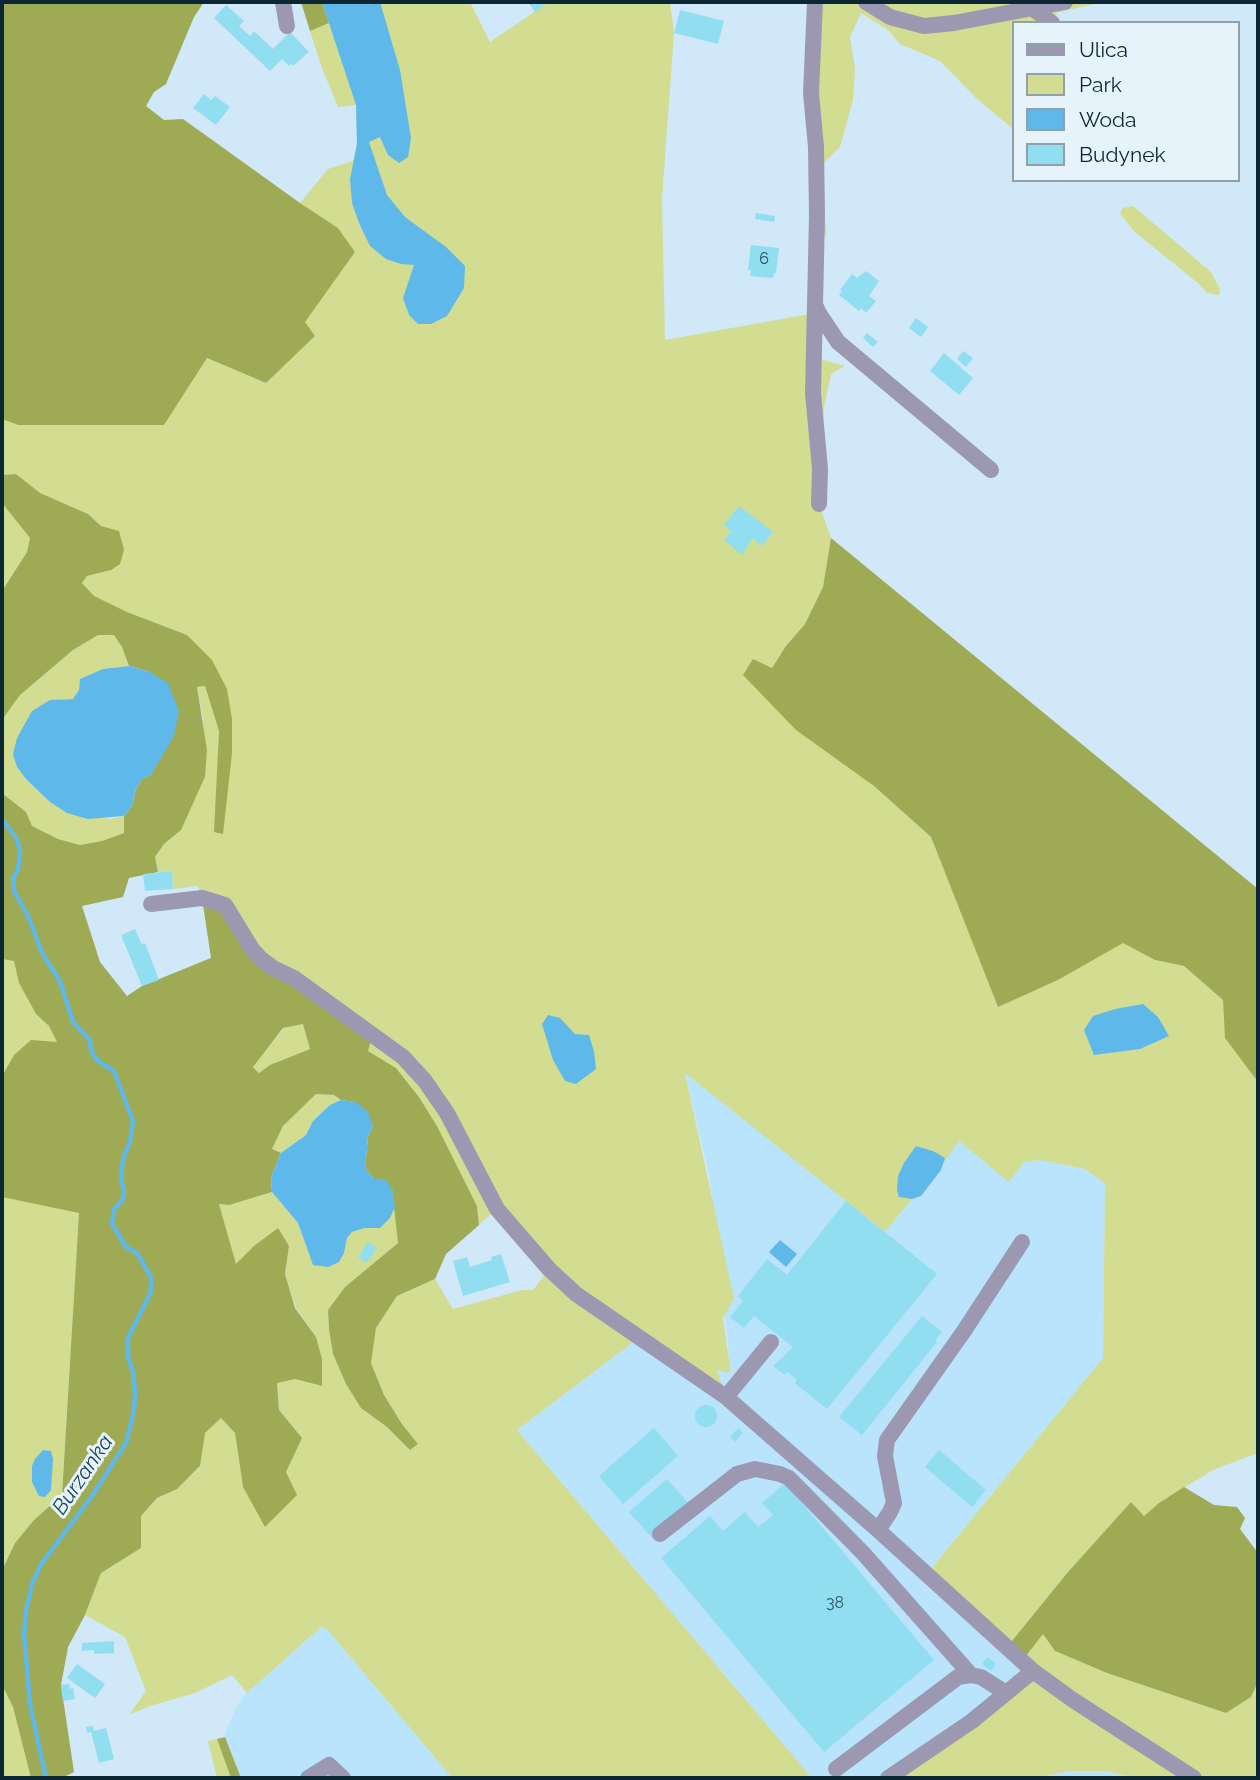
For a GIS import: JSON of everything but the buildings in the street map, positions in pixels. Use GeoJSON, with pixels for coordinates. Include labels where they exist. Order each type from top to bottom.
{"type":"FeatureCollection","features":[{"type":"Feature","properties":{"kind":"lane"},"geometry":{"type":"LineString","coordinates":[[283,2],[287,26]]}},
{"type":"Feature","properties":{"kind":"lane"},"geometry":{"type":"LineString","coordinates":[[815,2],[811,93],[817,184],[813,393],[820,469],[819,504]]}},
{"type":"Feature","properties":{"kind":"lane"},"geometry":{"type":"LineString","coordinates":[[866,2],[890,17],[924,26],[1065,2]]}},
{"type":"Feature","properties":{"kind":"lane"},"geometry":{"type":"LineString","coordinates":[[1032,8],[1049,21]]}},
{"type":"Feature","properties":{"kind":"lane"},"geometry":{"type":"LineString","coordinates":[[815,301],[820,315],[838,342],[991,470]]}},
{"type":"Feature","properties":{"kind":"lane"},"geometry":{"type":"LineString","coordinates":[[151,904],[202,898],[225,905],[261,959],[294,978],[403,1057],[425,1081],[447,1113],[497,1209],[549,1269],[576,1294],[726,1397],[878,1530],[1032,1671],[1194,1778]]}},
{"type":"Feature","properties":{"kind":"lane"},"geometry":{"type":"LineString","coordinates":[[878,1530],[894,1503],[885,1455],[887,1440],[964,1331],[1022,1242]]}},
{"type":"Feature","properties":{"kind":"lane"},"geometry":{"type":"LineString","coordinates":[[726,1397],[771,1342]]}},
{"type":"Feature","properties":{"kind":"lane"},"geometry":{"type":"LineString","coordinates":[[660,1534],[737,1474],[755,1469],[789,1478],[863,1553],[971,1675],[990,1682],[1006,1693]]}},
{"type":"Feature","properties":{"kind":"lane"},"geometry":{"type":"LineString","coordinates":[[888,1778],[972,1721],[1032,1671]]}},
{"type":"Feature","properties":{"kind":"lane"},"geometry":{"type":"LineString","coordinates":[[836,1769],[946,1685],[958,1677],[971,1675]]}},
{"type":"Feature","properties":{"kind":"lane"},"geometry":{"type":"LineString","coordinates":[[308,1778],[329,1765],[342,1778]]}},
{"type":"Feature","properties":{"kind":"shaded area"},"geometry":{"type":"Polygon","coordinates":[[[685,1072],[885,1232],[959,1141],[1009,1181],[1024,1162],[1040,1160],[1085,1169],[1105,1183],[1103,1358],[927,1574],[1033,1671],[888,1778],[812,1778],[517,1430],[640,1337],[731,1373],[710,1179],[685,1072]]]}},
{"type":"Feature","properties":{"kind":"shaded area"},"geometry":{"type":"Polygon","coordinates":[[[321,1627],[326,1628],[452,1778],[241,1778],[225,1737],[238,1704],[321,1627]]]}},
{"type":"Feature","properties":{"kind":"shaded area"},"geometry":{"type":"Polygon","coordinates":[[[1069,1771],[1106,1771],[1135,1778],[1035,1778],[1069,1771]]]}},
{"type":"Feature","properties":{"kind":"green space"},"geometry":{"type":"Polygon","coordinates":[[[2,2],[204,2],[194,17],[166,84],[154,92],[146,106],[164,120],[183,119],[338,228],[355,252],[305,322],[315,336],[266,383],[207,358],[164,425],[18,425],[2,419],[2,2]]]}},
{"type":"Feature","properties":{"kind":"green space"},"geometry":{"type":"Polygon","coordinates":[[[301,2],[322,2],[329,23],[310,31],[301,2]]]}},
{"type":"Feature","properties":{"kind":"green space"},"geometry":{"type":"Polygon","coordinates":[[[322,2],[470,2],[490,42],[549,2],[670,2],[674,33],[662,199],[665,340],[815,313],[815,358],[845,366],[831,374],[824,407],[819,504],[831,538],[823,587],[805,624],[786,646],[772,669],[874,786],[931,837],[998,1006],[1058,980],[1123,942],[1155,960],[1184,966],[1223,1000],[1226,1038],[1258,1082],[1258,1453],[1213,1470],[1159,1503],[1144,1516],[1131,1503],[1068,1572],[1007,1647],[927,1574],[1103,1358],[1105,1183],[1085,1169],[1040,1160],[1024,1162],[1009,1182],[959,1141],[921,1196],[912,1199],[885,1232],[685,1073],[734,1299],[723,1318],[731,1373],[717,1370],[726,1397],[640,1337],[517,1430],[812,1778],[452,1778],[326,1628],[321,1627],[247,1693],[232,1675],[195,1693],[129,1715],[146,1691],[125,1637],[85,1615],[101,1573],[141,1548],[141,1516],[157,1498],[178,1488],[200,1467],[204,1433],[221,1418],[235,1433],[243,1487],[286,1472],[302,1438],[279,1410],[277,1382],[295,1379],[321,1386],[316,1337],[296,1308],[285,1274],[289,1246],[254,1246],[236,1265],[219,1204],[229,1205],[272,1192],[298,1223],[309,1254],[344,1253],[347,1238],[352,1232],[365,1228],[380,1228],[390,1218],[395,1207],[398,1243],[345,1287],[328,1310],[329,1330],[333,1354],[346,1384],[361,1407],[387,1427],[410,1450],[418,1444],[384,1395],[371,1363],[376,1328],[397,1296],[435,1279],[453,1309],[522,1290],[533,1290],[549,1269],[496,1209],[479,1225],[477,1206],[437,1126],[396,1068],[368,1051],[294,978],[202,898],[198,886],[173,889],[172,871],[158,872],[155,858],[164,844],[181,830],[205,777],[203,718],[197,687],[205,686],[219,731],[215,832],[232,753],[187,635],[93,596],[82,582],[87,576],[111,570],[101,526],[88,514],[39,493],[16,474],[2,475],[2,419],[18,425],[163,425],[207,358],[266,383],[315,336],[304,322],[355,252],[338,228],[300,203],[328,169],[353,161],[357,144],[356,105],[338,107],[310,31],[329,23],[322,2]]]}},
{"type":"Feature","properties":{"kind":"green space"},"geometry":{"type":"Polygon","coordinates":[[[815,2],[1104,2],[1059,12],[1049,19],[1050,21],[1012,21],[1012,128],[975,97],[940,61],[900,44],[888,30],[861,13],[850,37],[855,69],[853,100],[840,147],[824,163],[824,215],[827,236],[821,232],[815,2]]]}},
{"type":"Feature","properties":{"kind":"green space"},"geometry":{"type":"Polygon","coordinates":[[[1133,206],[1211,272],[1220,289],[1219,295],[1207,293],[1134,231],[1120,214],[1123,208],[1133,206]]]}},
{"type":"Feature","properties":{"kind":"green space"},"geometry":{"type":"Polygon","coordinates":[[[16,474],[40,493],[88,514],[101,526],[119,531],[124,550],[120,564],[111,570],[87,576],[82,583],[94,596],[187,635],[212,660],[227,689],[232,719],[232,753],[223,834],[214,832],[219,731],[205,686],[197,687],[207,750],[205,777],[181,830],[164,844],[155,857],[158,872],[129,878],[123,897],[82,906],[100,962],[127,996],[142,986],[211,958],[202,898],[210,899],[252,949],[373,1033],[368,1051],[396,1068],[419,1097],[437,1126],[477,1206],[479,1225],[446,1254],[435,1279],[397,1296],[376,1328],[371,1363],[384,1395],[418,1444],[410,1450],[387,1427],[361,1408],[346,1384],[333,1354],[329,1330],[328,1310],[345,1287],[398,1243],[392,1189],[373,1178],[365,1168],[368,1137],[373,1126],[355,1102],[341,1100],[334,1095],[316,1094],[283,1126],[272,1149],[281,1153],[271,1177],[272,1192],[229,1205],[219,1204],[236,1264],[278,1228],[289,1246],[285,1274],[295,1308],[316,1337],[322,1359],[322,1386],[295,1379],[277,1383],[279,1410],[302,1438],[286,1472],[297,1495],[265,1527],[243,1487],[235,1433],[221,1418],[205,1433],[200,1466],[177,1489],[157,1498],[141,1516],[141,1548],[101,1573],[85,1615],[68,1647],[61,1685],[74,1772],[62,1778],[31,1778],[13,1707],[2,1685],[4,1566],[15,1543],[34,1520],[62,1495],[79,1213],[2,1197],[2,1076],[14,1055],[31,1040],[57,1042],[49,1026],[36,1014],[19,983],[14,961],[2,959],[2,793],[26,812],[32,826],[58,839],[80,845],[124,833],[124,816],[132,806],[136,789],[142,779],[151,775],[150,672],[129,666],[114,635],[98,635],[73,650],[20,695],[2,720],[2,591],[27,552],[30,538],[2,503],[2,475],[16,474]],[[303,1024],[283,1028],[253,1067],[259,1073],[270,1065],[310,1049],[303,1024]]]}},
{"type":"Feature","properties":{"kind":"green space"},"geometry":{"type":"Polygon","coordinates":[[[2,503],[30,538],[27,552],[2,591],[2,503]]]}},
{"type":"Feature","properties":{"kind":"green space"},"geometry":{"type":"Polygon","coordinates":[[[831,538],[1258,889],[1258,1082],[1225,1038],[1223,1000],[1184,966],[1155,960],[1123,943],[1058,980],[998,1007],[931,837],[874,786],[796,730],[743,675],[753,659],[772,668],[805,624],[823,587],[831,538]]]}},
{"type":"Feature","properties":{"kind":"green space"},"geometry":{"type":"Polygon","coordinates":[[[98,635],[114,635],[129,666],[103,669],[81,679],[79,690],[73,699],[63,699],[17,767],[50,802],[109,819],[124,816],[124,833],[80,845],[58,839],[32,826],[26,812],[2,793],[2,720],[20,695],[73,650],[98,635]]]}},
{"type":"Feature","properties":{"kind":"green space"},"geometry":{"type":"Polygon","coordinates":[[[2,959],[14,960],[20,983],[36,1014],[49,1026],[58,1042],[14,1055],[2,1076],[2,959]]]}},
{"type":"Feature","properties":{"kind":"green space"},"geometry":{"type":"Polygon","coordinates":[[[303,1024],[310,1049],[270,1065],[259,1073],[253,1066],[284,1028],[303,1024]]]}},
{"type":"Feature","properties":{"kind":"green space"},"geometry":{"type":"Polygon","coordinates":[[[316,1094],[334,1095],[341,1100],[330,1105],[313,1121],[306,1135],[281,1153],[272,1149],[283,1126],[316,1094]]]}},
{"type":"Feature","properties":{"kind":"green space"},"geometry":{"type":"Polygon","coordinates":[[[2,1197],[79,1212],[62,1495],[34,1520],[15,1543],[4,1566],[2,1629],[2,1197]]]}},
{"type":"Feature","properties":{"kind":"green space"},"geometry":{"type":"Polygon","coordinates":[[[1184,1487],[1214,1505],[1237,1507],[1245,1518],[1240,1529],[1258,1553],[1258,1682],[1251,1697],[1226,1713],[1107,1673],[1055,1651],[1043,1634],[1022,1661],[1007,1647],[1068,1572],[1131,1502],[1144,1516],[1184,1487]]]}},
{"type":"Feature","properties":{"kind":"green space"},"geometry":{"type":"Polygon","coordinates":[[[1043,1633],[1055,1651],[1107,1673],[1226,1713],[1251,1697],[1258,1682],[1258,1778],[1135,1778],[1106,1771],[1069,1771],[1035,1778],[888,1778],[1032,1671],[1022,1661],[1043,1633]]]}},
{"type":"Feature","properties":{"kind":"green space"},"geometry":{"type":"Polygon","coordinates":[[[2,1685],[13,1707],[31,1778],[2,1778],[2,1685]]]}},
{"type":"Feature","properties":{"kind":"green space"},"geometry":{"type":"Polygon","coordinates":[[[225,1737],[241,1778],[231,1778],[217,1739],[225,1737]]]}},
{"type":"Feature","properties":{"kind":"green space"},"geometry":{"type":"Polygon","coordinates":[[[217,1739],[231,1778],[217,1778],[208,1741],[217,1739]]]}},
{"type":"Feature","properties":{"kind":"water"},"geometry":{"type":"Polygon","coordinates":[[[322,2],[380,2],[400,70],[411,138],[408,157],[399,163],[388,155],[380,137],[369,142],[387,195],[405,217],[446,247],[465,266],[464,288],[447,316],[431,324],[418,324],[409,315],[403,298],[414,265],[386,259],[370,246],[352,203],[350,179],[357,144],[356,105],[322,2]]]}},
{"type":"Feature","properties":{"kind":"water"},"geometry":{"type":"Polygon","coordinates":[[[129,666],[150,672],[168,683],[179,711],[174,736],[151,775],[142,779],[136,789],[132,806],[124,816],[88,819],[67,813],[50,802],[17,767],[13,754],[17,738],[32,711],[50,700],[73,699],[79,690],[80,679],[103,669],[129,666]]]}},
{"type":"Feature","properties":{"kind":"water"},"geometry":{"type":"Polygon","coordinates":[[[1143,1004],[1158,1017],[1169,1036],[1140,1049],[1094,1055],[1084,1030],[1093,1016],[1143,1004]]]}},
{"type":"Feature","properties":{"kind":"water"},"geometry":{"type":"Polygon","coordinates":[[[548,1015],[560,1018],[575,1034],[589,1035],[596,1069],[576,1084],[565,1081],[553,1060],[542,1024],[548,1015]]]}},
{"type":"Feature","properties":{"kind":"water"},"geometry":{"type":"Polygon","coordinates":[[[341,1100],[356,1102],[368,1112],[373,1126],[368,1137],[365,1168],[373,1178],[386,1180],[392,1189],[395,1207],[390,1218],[380,1228],[365,1228],[352,1232],[347,1238],[339,1262],[328,1267],[313,1265],[298,1223],[272,1192],[271,1177],[281,1153],[306,1135],[313,1121],[330,1105],[341,1100]]]}},
{"type":"Feature","properties":{"kind":"water"},"geometry":{"type":"Polygon","coordinates":[[[916,1146],[945,1158],[941,1170],[921,1196],[912,1199],[899,1197],[898,1176],[916,1146]]]}},
{"type":"Feature","properties":{"kind":"water"},"geometry":{"type":"Polygon","coordinates":[[[780,1240],[797,1254],[786,1267],[769,1252],[780,1240]]]}},
{"type":"Feature","properties":{"kind":"water"},"geometry":{"type":"Polygon","coordinates":[[[43,1450],[51,1451],[53,1459],[51,1490],[45,1497],[39,1496],[32,1482],[32,1466],[43,1450]]]}},
{"type":"Feature","properties":{"kind":"waterway","name":"Burzanka"},"geometry":{"type":"LineString","coordinates":[[2,819],[17,839],[20,851],[18,870],[13,878],[14,891],[28,916],[42,953],[60,981],[73,1022],[90,1040],[91,1051],[98,1061],[114,1071],[133,1121],[130,1142],[123,1159],[123,1199],[114,1210],[112,1224],[126,1247],[137,1253],[151,1277],[151,1292],[128,1338],[128,1357],[135,1392],[134,1411],[126,1443],[92,1496],[42,1563],[32,1584],[26,1611],[24,1634],[30,1704],[46,1778]]}}]}
